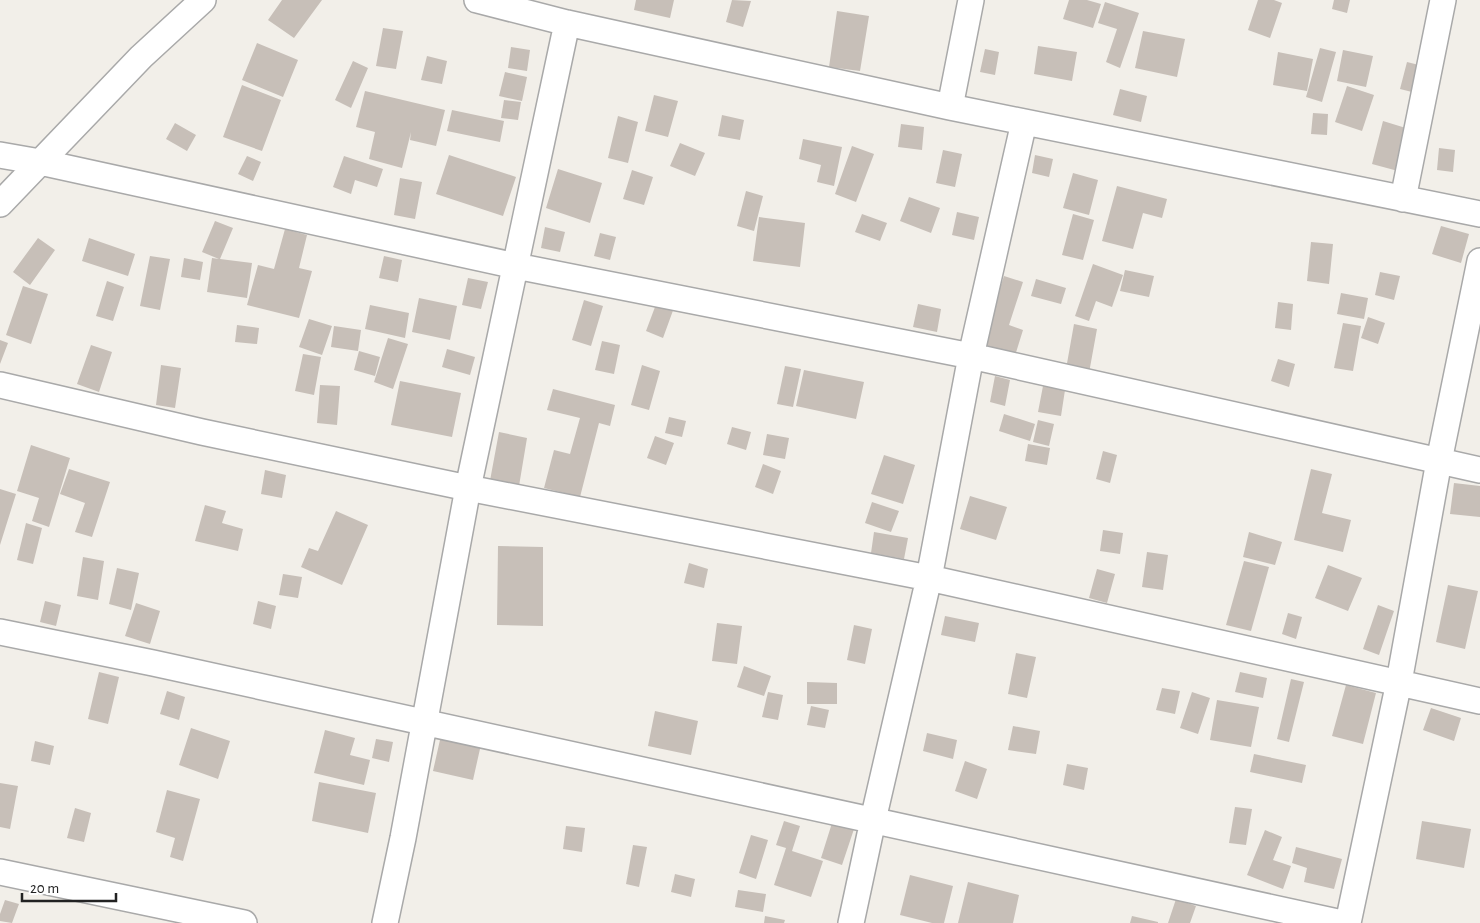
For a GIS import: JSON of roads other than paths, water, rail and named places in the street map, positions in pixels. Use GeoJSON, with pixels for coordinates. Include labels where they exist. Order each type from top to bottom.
{"type":"FeatureCollection","features":[{"type":"Feature","properties":{"kind":"street"},"geometry":{"type":"LineString","coordinates":[[0,204],[141,57],[203,0]]}},
{"type":"Feature","properties":{"kind":"street"},"geometry":{"type":"LineString","coordinates":[[477,0],[567,24],[950,107],[1480,214]]}},
{"type":"Feature","properties":{"kind":"street"},"geometry":{"type":"LineString","coordinates":[[950,107],[971,0]]}},
{"type":"Feature","properties":{"kind":"street"},"geometry":{"type":"LineString","coordinates":[[1403,199],[1443,0]]}},
{"type":"Feature","properties":{"kind":"street"},"geometry":{"type":"LineString","coordinates":[[385,923],[403,838],[468,488],[567,24]]}},
{"type":"Feature","properties":{"kind":"street"},"geometry":{"type":"LineString","coordinates":[[851,923],[929,578],[971,356],[1024,122]]}},
{"type":"Feature","properties":{"kind":"street"},"geometry":{"type":"LineString","coordinates":[[0,155],[40,162],[516,266],[971,356],[1480,470]]}},
{"type":"Feature","properties":{"kind":"street"},"geometry":{"type":"LineString","coordinates":[[1348,923],[1399,682],[1439,461],[1480,261]]}},
{"type":"Feature","properties":{"kind":"street"},"geometry":{"type":"LineString","coordinates":[[0,385],[202,432],[468,488],[929,578],[1480,701]]}},
{"type":"Feature","properties":{"kind":"street"},"geometry":{"type":"LineString","coordinates":[[0,632],[153,663],[1342,923]]}},
{"type":"Feature","properties":{"kind":"street"},"geometry":{"type":"LineString","coordinates":[[0,872],[244,923]]}}]}
